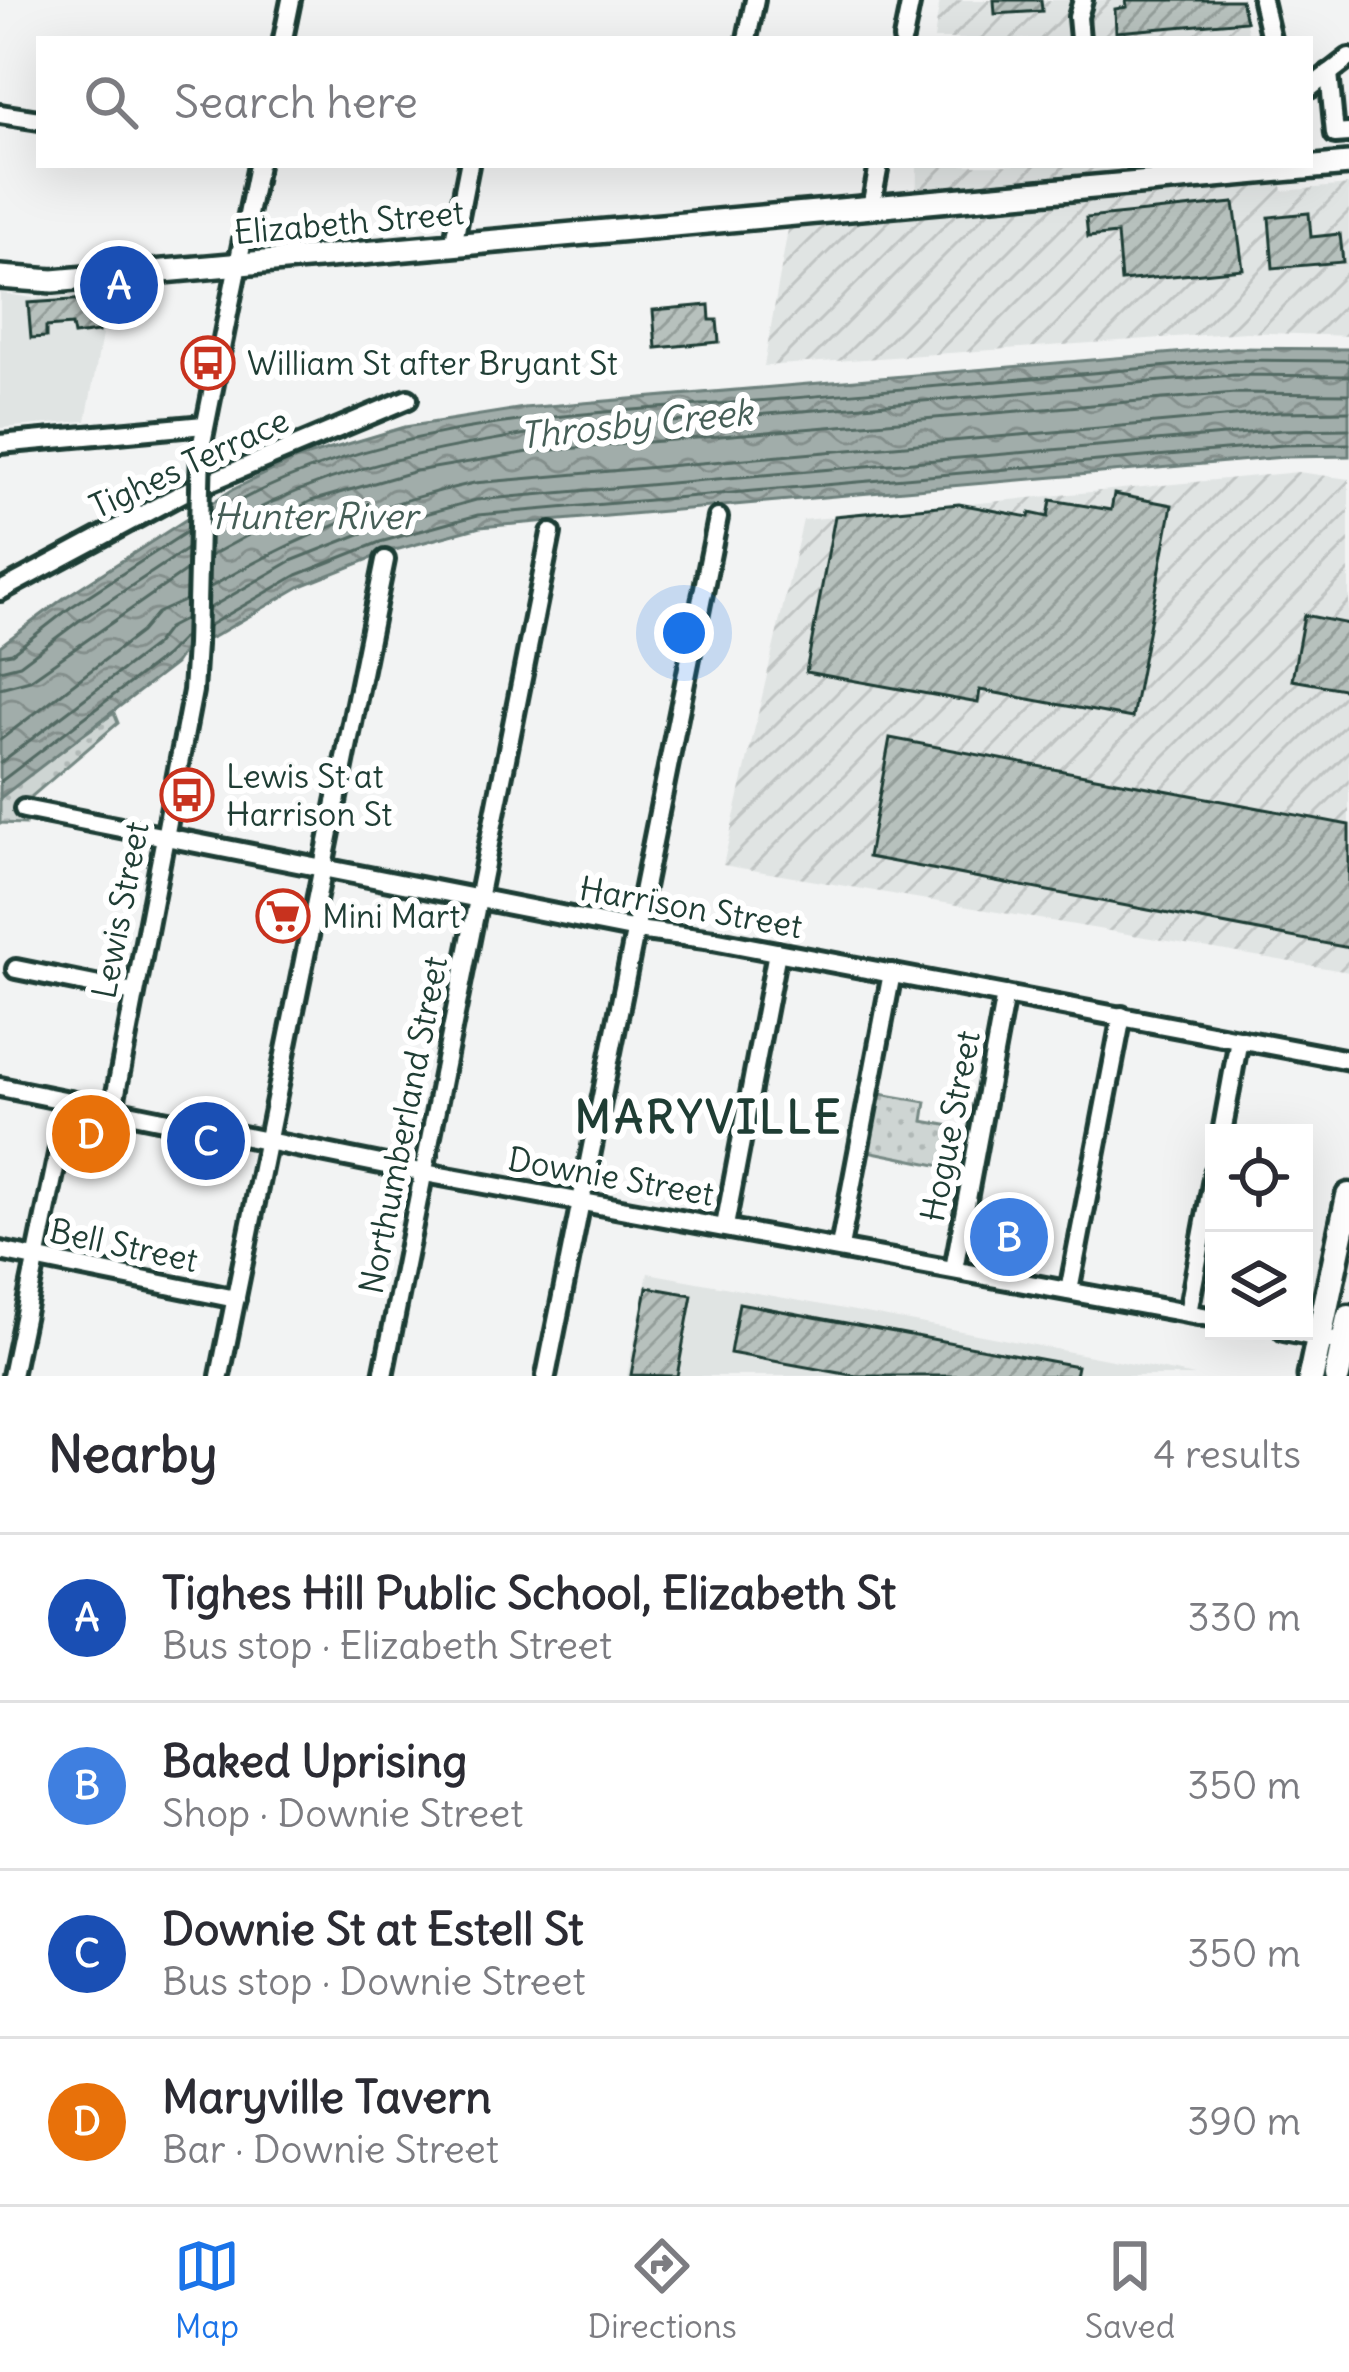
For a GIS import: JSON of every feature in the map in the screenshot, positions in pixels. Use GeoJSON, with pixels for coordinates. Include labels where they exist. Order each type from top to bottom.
{"type":"FeatureCollection","features":[{"type":"Feature","properties":{"kind":"highway"},"geometry":{"type":"LineString","coordinates":[[1337,1376],[1349,1196]]}},
{"type":"Feature","properties":{"kind":"highway"},"geometry":{"type":"LineString","coordinates":[[1311,1376],[1340,1336]]}},
{"type":"Feature","properties":{"kind":"main road","name":"Elizabeth Street"},"geometry":{"type":"LineString","coordinates":[[1313,165],[1349,164]]}},
{"type":"Feature","properties":{"kind":"main road","name":"Elizabeth Street"},"geometry":{"type":"LineString","coordinates":[[0,277],[52,281],[238,265],[871,207],[1091,176],[1256,168]]}},
{"type":"Feature","properties":{"kind":"street"},"geometry":{"type":"LineString","coordinates":[[284,36],[291,0]]}},
{"type":"Feature","properties":{"kind":"street"},"geometry":{"type":"LineString","coordinates":[[748,36],[754,0]]}},
{"type":"Feature","properties":{"kind":"street"},"geometry":{"type":"LineString","coordinates":[[904,36],[910,0]]}},
{"type":"Feature","properties":{"kind":"street"},"geometry":{"type":"LineString","coordinates":[[1080,36],[1083,0]]}},
{"type":"Feature","properties":{"kind":"street"},"geometry":{"type":"LineString","coordinates":[[1262,0],[1270,36]]}},
{"type":"Feature","properties":{"kind":"street"},"geometry":{"type":"LineString","coordinates":[[1313,86],[1349,58]]}},
{"type":"Feature","properties":{"kind":"street"},"geometry":{"type":"LineString","coordinates":[[1329,73],[1335,134],[1349,133]]}},
{"type":"Feature","properties":{"kind":"street"},"geometry":{"type":"LineString","coordinates":[[0,113],[36,119]]}},
{"type":"Feature","properties":{"kind":"street","name":"Lewis Street"},"geometry":{"type":"LineString","coordinates":[[113,1109],[193,691],[202,436],[257,168]]}},
{"type":"Feature","properties":{"kind":"street"},"geometry":{"type":"LineString","coordinates":[[453,246],[468,168]]}},
{"type":"Feature","properties":{"kind":"street"},"geometry":{"type":"LineString","coordinates":[[871,207],[878,168]]}},
{"type":"Feature","properties":{"kind":"street","name":"Tighes Terrace"},"geometry":{"type":"LineString","coordinates":[[0,591],[183,493],[408,399]]}},
{"type":"Feature","properties":{"kind":"street"},"geometry":{"type":"LineString","coordinates":[[0,444],[202,436]]}},
{"type":"Feature","properties":{"kind":"street"},"geometry":{"type":"LineString","coordinates":[[546,1376],[718,518]]}},
{"type":"Feature","properties":{"kind":"street","name":"Northumberland Street"},"geometry":{"type":"LineString","coordinates":[[383,1376],[551,533]]}},
{"type":"Feature","properties":{"kind":"street"},"geometry":{"type":"LineString","coordinates":[[220,1376],[385,560]]}},
{"type":"Feature","properties":{"kind":"street","name":"Harrison Street"},"geometry":{"type":"LineString","coordinates":[[24,809],[637,930],[1349,1060]]}},
{"type":"Feature","properties":{"kind":"street"},"geometry":{"type":"LineString","coordinates":[[724,1226],[777,952]]}},
{"type":"Feature","properties":{"kind":"street"},"geometry":{"type":"LineString","coordinates":[[16,969],[134,993]]}},
{"type":"Feature","properties":{"kind":"street"},"geometry":{"type":"LineString","coordinates":[[840,1247],[892,973]]}},
{"type":"Feature","properties":{"kind":"street","name":"Hogue Street"},"geometry":{"type":"LineString","coordinates":[[954,1269],[1005,994]]}},
{"type":"Feature","properties":{"kind":"street"},"geometry":{"type":"LineString","coordinates":[[1069,1291],[1122,1016]]}},
{"type":"Feature","properties":{"kind":"street"},"geometry":{"type":"LineString","coordinates":[[1224,1124],[1239,1039]]}},
{"type":"Feature","properties":{"kind":"street","name":"Downie Street"},"geometry":{"type":"LineString","coordinates":[[0,1087],[425,1174],[1205,1316]]}},
{"type":"Feature","properties":{"kind":"street"},"geometry":{"type":"LineString","coordinates":[[12,1376],[69,1101]]}},
{"type":"Feature","properties":{"kind":"street"},"geometry":{"type":"LineString","coordinates":[[1188,1313],[1205,1221]]}},
{"type":"Feature","properties":{"kind":"street","name":"Bell Street"},"geometry":{"type":"LineString","coordinates":[[0,1251],[236,1299]]}},
{"type":"Feature","properties":{"kind":"shaded area"},"geometry":{"type":"Polygon","coordinates":[[[940,0],[1242,0],[1248,36],[934,36],[940,0]]]}},
{"type":"Feature","properties":{"kind":"shaded area"},"geometry":{"type":"Polygon","coordinates":[[[917,168],[1279,168],[1283,191],[1349,185],[1349,336],[1246,332],[764,366],[788,229],[916,215],[917,168]]]}},
{"type":"Feature","properties":{"kind":"shaded area"},"geometry":{"type":"Polygon","coordinates":[[[110,292],[86,421],[0,428],[0,293],[33,298],[110,292]]]}},
{"type":"Feature","properties":{"kind":"shaded area"},"geometry":{"type":"Polygon","coordinates":[[[1298,472],[1349,479],[1349,972],[723,865],[803,520],[1298,472]]]}},
{"type":"Feature","properties":{"kind":"shaded area"},"geometry":{"type":"Polygon","coordinates":[[[114,713],[118,723],[32,796],[25,824],[0,823],[0,793],[114,713]]]}},
{"type":"Feature","properties":{"kind":"shaded area"},"geometry":{"type":"Polygon","coordinates":[[[880,1094],[926,1102],[923,1121],[968,1129],[961,1170],[868,1151],[880,1094]]]}},
{"type":"Feature","properties":{"kind":"shaded area"},"geometry":{"type":"Polygon","coordinates":[[[648,1273],[909,1321],[1195,1376],[627,1376],[648,1273]]]}},
{"type":"Feature","properties":{"kind":"water","name":"Hunter River"},"geometry":{"type":"Polygon","coordinates":[[[1234,348],[1349,349],[1349,456],[1284,457],[480,527],[384,553],[301,586],[185,649],[175,664],[0,798],[0,646],[64,598],[232,490],[294,460],[405,427],[524,408],[1234,348]]]}},
{"type":"Feature","properties":{"kind":"building"},"geometry":{"type":"Polygon","coordinates":[[[994,0],[1041,0],[1042,11],[995,14],[994,0]]]}},
{"type":"Feature","properties":{"kind":"building"},"geometry":{"type":"Polygon","coordinates":[[[1126,0],[1241,0],[1246,21],[1116,32],[1115,9],[1127,7],[1126,0]]]}},
{"type":"Feature","properties":{"kind":"building"},"geometry":{"type":"Polygon","coordinates":[[[1234,203],[1243,269],[1121,281],[1117,234],[1088,237],[1086,218],[1234,203]]]}},
{"type":"Feature","properties":{"kind":"building"},"geometry":{"type":"Polygon","coordinates":[[[1309,213],[1311,237],[1340,234],[1343,262],[1273,268],[1269,217],[1309,213]]]}},
{"type":"Feature","properties":{"kind":"building"},"geometry":{"type":"Polygon","coordinates":[[[87,299],[98,332],[74,335],[72,325],[46,327],[46,337],[31,338],[28,303],[87,299]]]}},
{"type":"Feature","properties":{"kind":"building"},"geometry":{"type":"Polygon","coordinates":[[[709,305],[710,320],[717,320],[719,342],[656,348],[653,310],[709,305]]]}},
{"type":"Feature","properties":{"kind":"building"},"geometry":{"type":"Polygon","coordinates":[[[1114,494],[1172,505],[1132,718],[980,690],[978,703],[806,672],[835,516],[959,504],[1048,517],[1051,500],[1111,510],[1114,494]]]}},
{"type":"Feature","properties":{"kind":"building"},"geometry":{"type":"Polygon","coordinates":[[[1304,615],[1349,624],[1349,690],[1292,680],[1304,615]]]}},
{"type":"Feature","properties":{"kind":"building"},"geometry":{"type":"Polygon","coordinates":[[[890,738],[1349,825],[1349,948],[868,857],[890,738]]]}},
{"type":"Feature","properties":{"kind":"building"},"geometry":{"type":"Polygon","coordinates":[[[988,1215],[1035,1223],[1029,1259],[982,1250],[988,1215]]]}},
{"type":"Feature","properties":{"kind":"building"},"geometry":{"type":"Polygon","coordinates":[[[647,1287],[692,1295],[677,1376],[631,1375],[647,1287]]]}},
{"type":"Feature","properties":{"kind":"building"},"geometry":{"type":"Polygon","coordinates":[[[739,1303],[1077,1366],[1075,1376],[856,1376],[730,1353],[739,1303]]]}},
{"type":"Feature","properties":{"kind":"place","name":"Tighes Hill Public School, Elizabeth St"},"geometry":{"type":"Point","coordinates":[119,285]}},
{"type":"Feature","properties":{"kind":"place","name":"William St after Bryant St"},"geometry":{"type":"Point","coordinates":[208,363]}},
{"type":"Feature","properties":{"kind":"place","name":"Lewis St at Harrison St"},"geometry":{"type":"Point","coordinates":[187,795]}},
{"type":"Feature","properties":{"kind":"place","name":"Mini Mart"},"geometry":{"type":"Point","coordinates":[283,916]}},
{"type":"Feature","properties":{"kind":"place","name":"Maryville Tavern"},"geometry":{"type":"Point","coordinates":[91,1134]}},
{"type":"Feature","properties":{"kind":"place","name":"Downie St at Estell St"},"geometry":{"type":"Point","coordinates":[206,1141]}},
{"type":"Feature","properties":{"kind":"place","name":"Baked Uprising"},"geometry":{"type":"Point","coordinates":[1009,1237]}},
{"type":"Feature","properties":{"kind":"district","name":"MARYVILLE"},"geometry":{"type":"Point","coordinates":[709,1117]}},
{"type":"Feature","properties":{"kind":"water label","name":"Throsby Creek"},"geometry":{"type":"Point","coordinates":[636,424]}}]}
